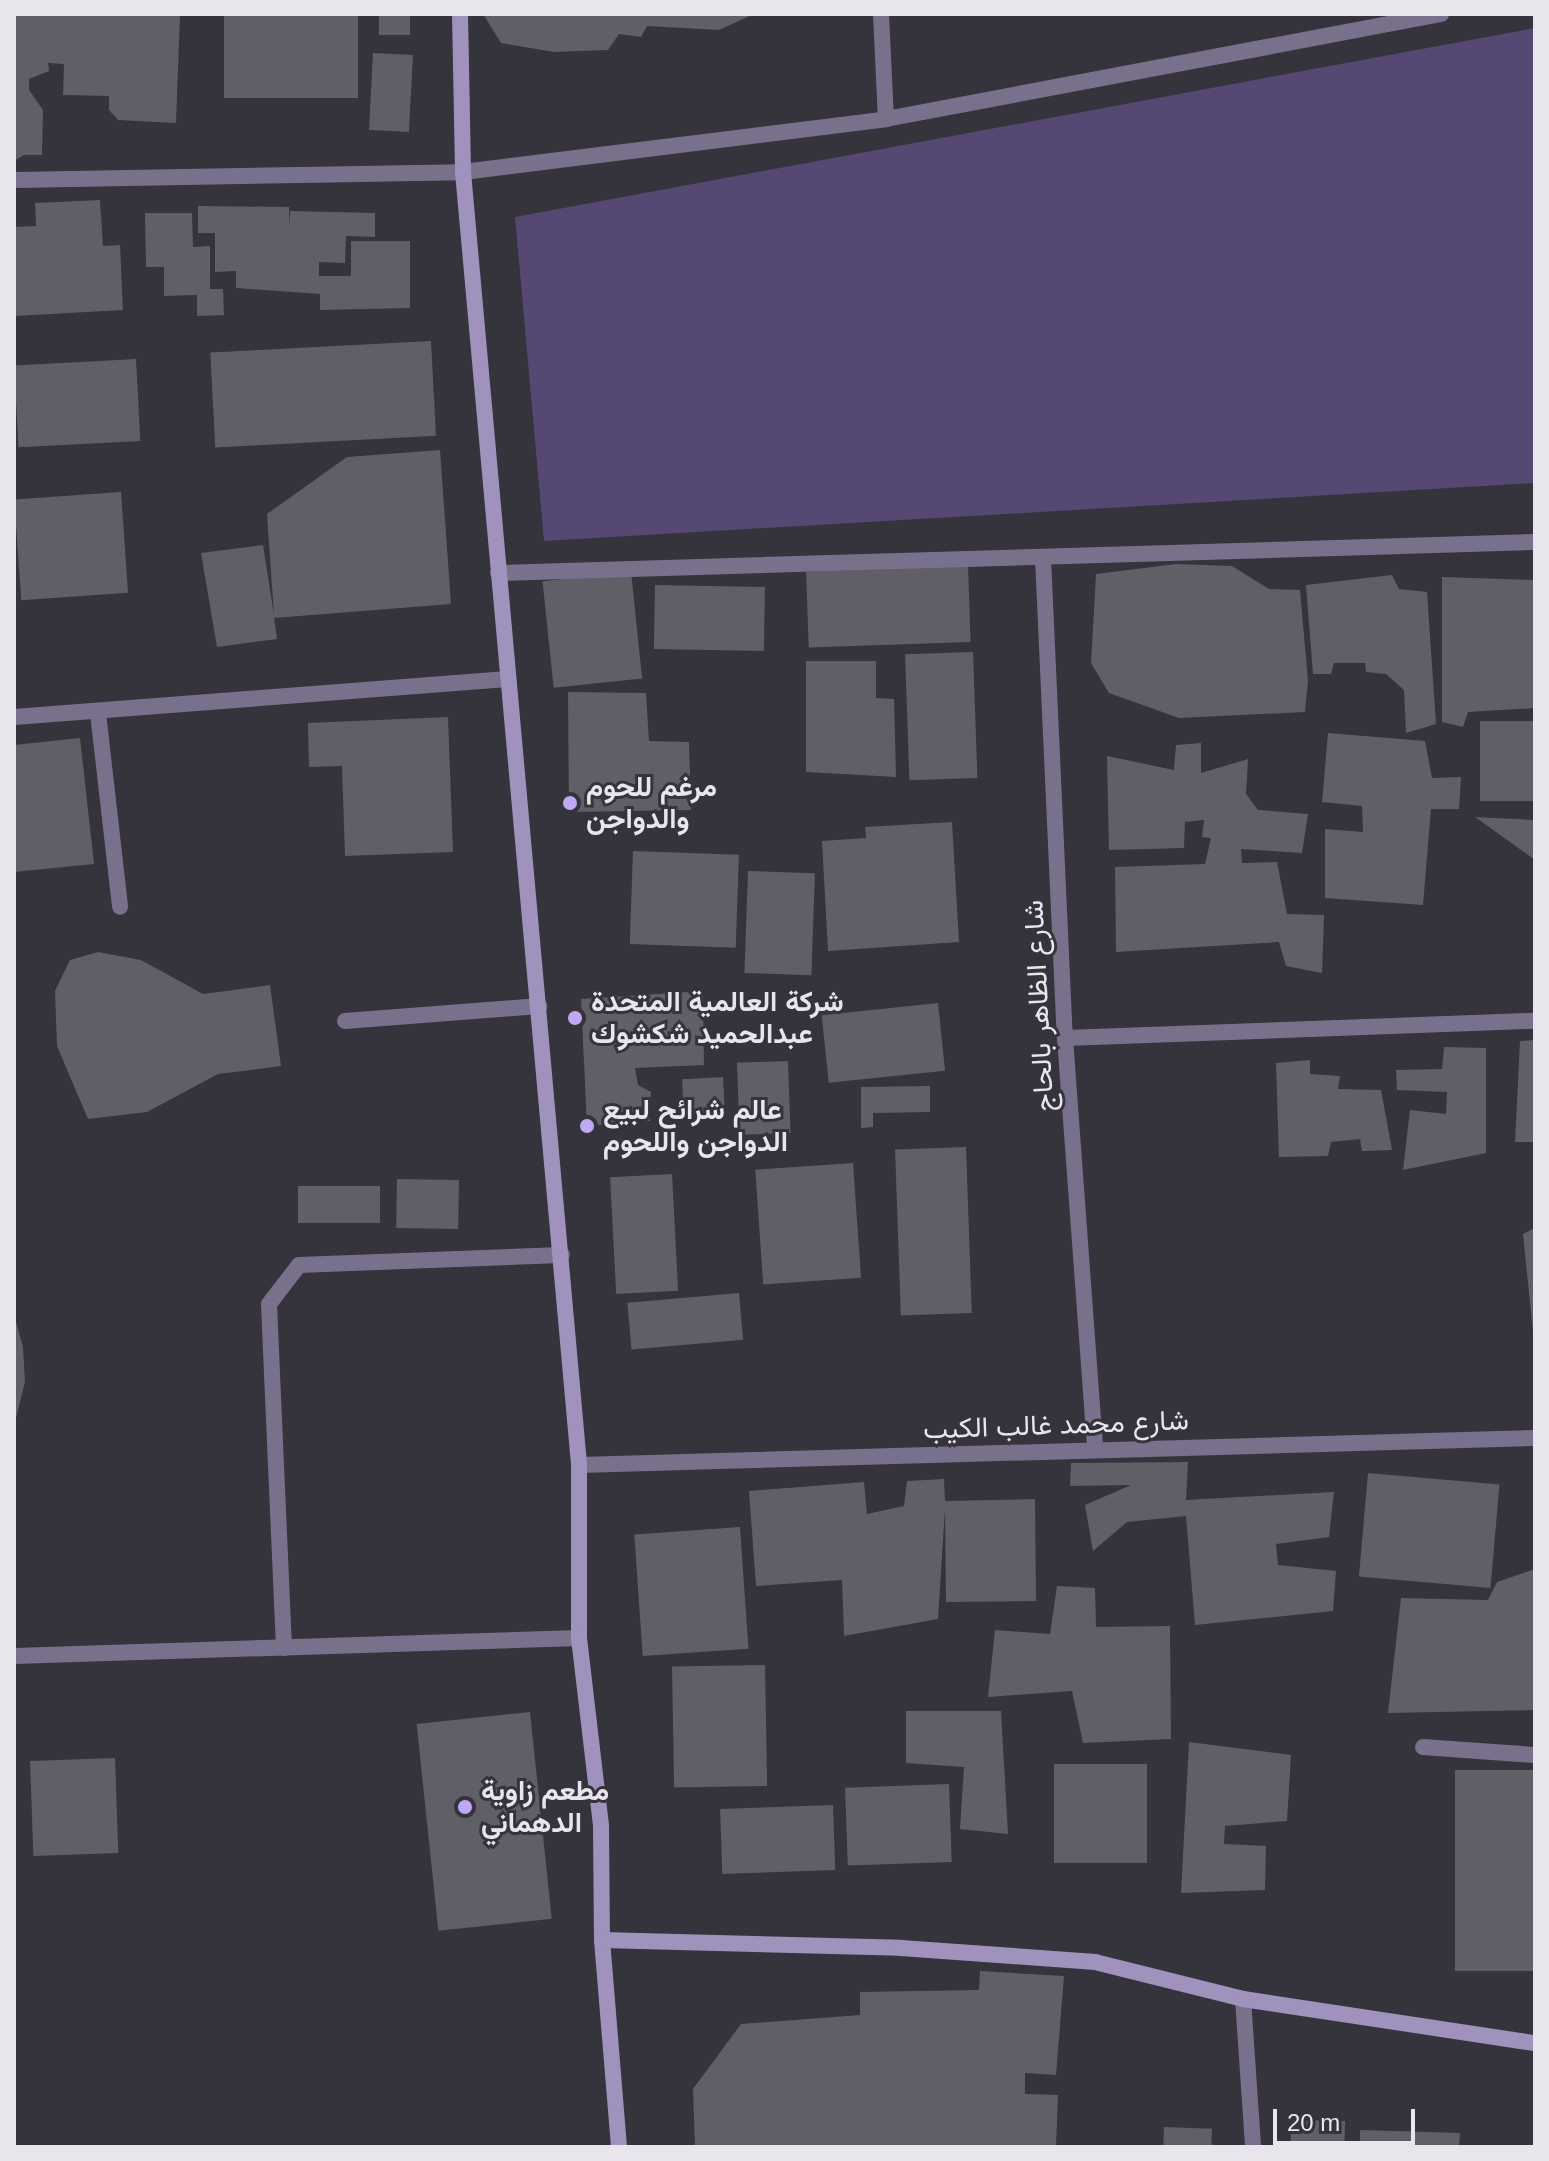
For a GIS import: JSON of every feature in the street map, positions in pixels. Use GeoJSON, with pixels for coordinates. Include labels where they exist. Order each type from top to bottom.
{"type":"FeatureCollection","features":[{"type":"Feature","properties":{"kind":"street"},"geometry":{"type":"LineString","coordinates":[[460,14],[463,172],[579,1465],[579,1638],[601,1826],[602,1940],[619,2147]]}},
{"type":"Feature","properties":{"kind":"street"},"geometry":{"type":"LineString","coordinates":[[881,14],[886,119]]}},
{"type":"Feature","properties":{"kind":"street"},"geometry":{"type":"LineString","coordinates":[[14,180],[463,172],[886,119],[1441,14]]}},
{"type":"Feature","properties":{"kind":"street"},"geometry":{"type":"LineString","coordinates":[[498,573],[1535,542]]}},
{"type":"Feature","properties":{"kind":"street","name":"شارع الظاهر بالحاج"},"geometry":{"type":"LineString","coordinates":[[1043,558],[1065,1038],[1095,1450]]}},
{"type":"Feature","properties":{"kind":"street"},"geometry":{"type":"LineString","coordinates":[[14,717],[98,713],[508,679]]}},
{"type":"Feature","properties":{"kind":"street"},"geometry":{"type":"LineString","coordinates":[[98,713],[120,907]]}},
{"type":"Feature","properties":{"kind":"street"},"geometry":{"type":"LineString","coordinates":[[345,1021],[539,1006]]}},
{"type":"Feature","properties":{"kind":"street"},"geometry":{"type":"LineString","coordinates":[[1065,1038],[1535,1021]]}},
{"type":"Feature","properties":{"kind":"street"},"geometry":{"type":"LineString","coordinates":[[284,1648],[269,1304],[299,1265],[562,1255]]}},
{"type":"Feature","properties":{"kind":"street","name":"شارع محمد غالب الكيب"},"geometry":{"type":"LineString","coordinates":[[579,1465],[1535,1438]]}},
{"type":"Feature","properties":{"kind":"street"},"geometry":{"type":"LineString","coordinates":[[14,1656],[579,1638]]}},
{"type":"Feature","properties":{"kind":"street"},"geometry":{"type":"LineString","coordinates":[[1423,1747],[1535,1755]]}},
{"type":"Feature","properties":{"kind":"street"},"geometry":{"type":"LineString","coordinates":[[602,1940],[901,1948],[1095,1962],[1243,1999],[1535,2043]]}},
{"type":"Feature","properties":{"kind":"street"},"geometry":{"type":"LineString","coordinates":[[1243,1999],[1253,2147]]}},
{"type":"Feature","properties":{"kind":"shaded area"},"geometry":{"type":"Polygon","coordinates":[[[1535,28],[1535,483],[544,541],[515,217],[1535,28]]]}},
{"type":"Feature","properties":{"kind":"building"},"geometry":{"type":"Polygon","coordinates":[[[14,14],[180,14],[176,123],[118,120],[109,110],[109,96],[63,95],[64,64],[48,63],[49,71],[29,79],[29,90],[43,110],[42,155],[24,155],[14,161],[14,14]]]}},
{"type":"Feature","properties":{"kind":"building"},"geometry":{"type":"Polygon","coordinates":[[[224,14],[358,14],[358,98],[224,98],[224,14]]]}},
{"type":"Feature","properties":{"kind":"building"},"geometry":{"type":"Polygon","coordinates":[[[379,14],[410,14],[410,35],[379,35],[379,14]]]}},
{"type":"Feature","properties":{"kind":"building"},"geometry":{"type":"Polygon","coordinates":[[[483,14],[754,14],[719,30],[647,26],[641,37],[619,34],[608,50],[554,52],[501,43],[483,14]]]}},
{"type":"Feature","properties":{"kind":"building"},"geometry":{"type":"Polygon","coordinates":[[[373,53],[413,55],[409,132],[369,130],[373,53]]]}},
{"type":"Feature","properties":{"kind":"building"},"geometry":{"type":"Polygon","coordinates":[[[100,200],[103,246],[120,245],[123,310],[14,316],[14,227],[36,226],[35,203],[100,200]]]}},
{"type":"Feature","properties":{"kind":"building"},"geometry":{"type":"Polygon","coordinates":[[[198,206],[289,207],[289,229],[290,211],[375,213],[375,237],[346,236],[345,263],[319,262],[319,276],[351,276],[351,241],[410,241],[410,308],[320,310],[320,294],[236,288],[236,271],[215,272],[215,233],[198,233],[198,206]]]}},
{"type":"Feature","properties":{"kind":"building"},"geometry":{"type":"Polygon","coordinates":[[[145,213],[192,213],[193,247],[210,246],[210,289],[223,289],[224,315],[197,316],[197,295],[164,296],[164,267],[146,267],[145,213]]]}},
{"type":"Feature","properties":{"kind":"building"},"geometry":{"type":"Polygon","coordinates":[[[431,341],[436,436],[215,447],[210,353],[431,341]]]}},
{"type":"Feature","properties":{"kind":"building"},"geometry":{"type":"Polygon","coordinates":[[[136,359],[140,441],[18,447],[14,365],[136,359]]]}},
{"type":"Feature","properties":{"kind":"building"},"geometry":{"type":"Polygon","coordinates":[[[440,450],[451,604],[274,618],[277,639],[217,647],[201,553],[263,545],[274,615],[267,514],[347,457],[440,450]]]}},
{"type":"Feature","properties":{"kind":"building"},"geometry":{"type":"Polygon","coordinates":[[[121,492],[128,593],[21,600],[14,499],[121,492]]]}},
{"type":"Feature","properties":{"kind":"building"},"geometry":{"type":"Polygon","coordinates":[[[1176,564],[1232,566],[1269,589],[1300,590],[1308,681],[1305,712],[1179,718],[1109,693],[1091,663],[1096,574],[1176,564]]]}},
{"type":"Feature","properties":{"kind":"building"},"geometry":{"type":"Polygon","coordinates":[[[968,566],[971,642],[809,648],[806,572],[968,566]]]}},
{"type":"Feature","properties":{"kind":"building"},"geometry":{"type":"Polygon","coordinates":[[[631,572],[642,678],[554,688],[542,581],[631,572]]]}},
{"type":"Feature","properties":{"kind":"building"},"geometry":{"type":"Polygon","coordinates":[[[1392,575],[1399,589],[1427,592],[1436,724],[1406,733],[1404,690],[1386,674],[1366,672],[1365,663],[1334,663],[1331,674],[1313,674],[1306,585],[1392,575]]]}},
{"type":"Feature","properties":{"kind":"building"},"geometry":{"type":"Polygon","coordinates":[[[1442,577],[1535,580],[1535,708],[1468,712],[1463,727],[1442,722],[1442,577]]]}},
{"type":"Feature","properties":{"kind":"building"},"geometry":{"type":"Polygon","coordinates":[[[655,585],[765,587],[764,651],[654,649],[655,585]]]}},
{"type":"Feature","properties":{"kind":"building"},"geometry":{"type":"Polygon","coordinates":[[[973,652],[977,778],[909,780],[905,654],[973,652]]]}},
{"type":"Feature","properties":{"kind":"building"},"geometry":{"type":"Polygon","coordinates":[[[806,661],[876,661],[876,698],[894,699],[896,777],[806,772],[806,661]]]}},
{"type":"Feature","properties":{"kind":"building"},"geometry":{"type":"Polygon","coordinates":[[[568,692],[646,693],[649,741],[689,742],[691,810],[569,812],[568,692]]]}},
{"type":"Feature","properties":{"kind":"building"},"geometry":{"type":"Polygon","coordinates":[[[448,717],[453,852],[345,856],[342,766],[309,767],[308,723],[448,717]]]}},
{"type":"Feature","properties":{"kind":"building"},"geometry":{"type":"Polygon","coordinates":[[[1480,721],[1535,721],[1535,801],[1480,801],[1480,721]]]}},
{"type":"Feature","properties":{"kind":"building"},"geometry":{"type":"Polygon","coordinates":[[[1328,733],[1425,741],[1432,778],[1461,777],[1459,809],[1431,809],[1423,905],[1325,898],[1325,829],[1363,832],[1362,806],[1322,802],[1328,733]]]}},
{"type":"Feature","properties":{"kind":"building"},"geometry":{"type":"Polygon","coordinates":[[[80,738],[94,864],[14,872],[14,745],[80,738]]]}},
{"type":"Feature","properties":{"kind":"building"},"geometry":{"type":"Polygon","coordinates":[[[1201,743],[1201,773],[1248,759],[1246,794],[1258,810],[1308,814],[1302,853],[1241,849],[1242,863],[1277,862],[1287,914],[1324,915],[1322,973],[1286,966],[1279,942],[1116,952],[1115,867],[1205,864],[1211,838],[1202,837],[1204,820],[1185,822],[1184,848],[1109,850],[1107,756],[1174,770],[1176,745],[1201,743]]]}},
{"type":"Feature","properties":{"kind":"building"},"geometry":{"type":"Polygon","coordinates":[[[1475,817],[1535,820],[1535,860],[1475,817]]]}},
{"type":"Feature","properties":{"kind":"building"},"geometry":{"type":"Polygon","coordinates":[[[952,822],[959,942],[828,951],[822,841],[866,838],[865,827],[952,822]]]}},
{"type":"Feature","properties":{"kind":"building"},"geometry":{"type":"Polygon","coordinates":[[[633,851],[739,855],[736,948],[630,944],[633,851]]]}},
{"type":"Feature","properties":{"kind":"building"},"geometry":{"type":"Polygon","coordinates":[[[748,871],[815,873],[811,975],[744,973],[748,871]]]}},
{"type":"Feature","properties":{"kind":"building"},"geometry":{"type":"Polygon","coordinates":[[[98,952],[141,960],[203,994],[270,985],[281,1066],[218,1074],[147,1112],[88,1119],[57,1046],[55,991],[70,960],[98,952]]]}},
{"type":"Feature","properties":{"kind":"building"},"geometry":{"type":"Polygon","coordinates":[[[703,991],[704,1065],[635,1068],[638,1085],[651,1092],[650,1121],[587,1126],[581,999],[703,991]]]}},
{"type":"Feature","properties":{"kind":"building"},"geometry":{"type":"Polygon","coordinates":[[[938,1003],[945,1071],[829,1083],[822,1015],[938,1003]]]}},
{"type":"Feature","properties":{"kind":"building"},"geometry":{"type":"Polygon","coordinates":[[[1535,1040],[1535,1142],[1515,1142],[1520,1041],[1535,1040]]]}},
{"type":"Feature","properties":{"kind":"building"},"geometry":{"type":"Polygon","coordinates":[[[1444,1047],[1486,1048],[1486,1153],[1403,1170],[1410,1110],[1446,1114],[1447,1092],[1397,1090],[1396,1070],[1442,1069],[1444,1047]]]}},
{"type":"Feature","properties":{"kind":"building"},"geometry":{"type":"Polygon","coordinates":[[[1310,1060],[1310,1074],[1340,1076],[1338,1089],[1381,1090],[1392,1150],[1362,1151],[1360,1139],[1331,1142],[1328,1156],[1279,1157],[1276,1063],[1310,1060]]]}},
{"type":"Feature","properties":{"kind":"building"},"geometry":{"type":"Polygon","coordinates":[[[788,1061],[791,1133],[740,1135],[737,1063],[788,1061]]]}},
{"type":"Feature","properties":{"kind":"building"},"geometry":{"type":"Polygon","coordinates":[[[723,1077],[725,1116],[684,1118],[682,1079],[723,1077]]]}},
{"type":"Feature","properties":{"kind":"building"},"geometry":{"type":"Polygon","coordinates":[[[930,1086],[930,1112],[873,1113],[873,1127],[861,1128],[861,1087],[930,1086]]]}},
{"type":"Feature","properties":{"kind":"building"},"geometry":{"type":"Polygon","coordinates":[[[966,1147],[972,1313],[901,1315],[895,1149],[966,1147]]]}},
{"type":"Feature","properties":{"kind":"building"},"geometry":{"type":"Polygon","coordinates":[[[853,1163],[861,1278],[763,1285],[755,1170],[853,1163]]]}},
{"type":"Feature","properties":{"kind":"building"},"geometry":{"type":"Polygon","coordinates":[[[672,1174],[678,1291],[616,1294],[610,1177],[672,1174]]]}},
{"type":"Feature","properties":{"kind":"building"},"geometry":{"type":"Polygon","coordinates":[[[397,1179],[459,1180],[458,1229],[396,1228],[397,1179]]]}},
{"type":"Feature","properties":{"kind":"building"},"geometry":{"type":"Polygon","coordinates":[[[298,1186],[380,1186],[380,1223],[298,1223],[298,1186]]]}},
{"type":"Feature","properties":{"kind":"building"},"geometry":{"type":"Polygon","coordinates":[[[1535,1228],[1535,1332],[1533,1332],[1523,1234],[1535,1228]]]}},
{"type":"Feature","properties":{"kind":"building"},"geometry":{"type":"Polygon","coordinates":[[[739,1293],[743,1340],[632,1350],[627,1303],[739,1293]]]}},
{"type":"Feature","properties":{"kind":"building"},"geometry":{"type":"Polygon","coordinates":[[[14,1315],[23,1347],[25,1382],[14,1426],[14,1315]]]}},
{"type":"Feature","properties":{"kind":"building"},"geometry":{"type":"Polygon","coordinates":[[[1188,1462],[1186,1500],[1334,1492],[1329,1537],[1276,1544],[1278,1565],[1336,1571],[1333,1611],[1195,1625],[1186,1516],[1127,1522],[1093,1551],[1085,1505],[1131,1485],[1070,1486],[1071,1463],[1188,1462]]]}},
{"type":"Feature","properties":{"kind":"building"},"geometry":{"type":"Polygon","coordinates":[[[1368,1473],[1499,1485],[1490,1588],[1359,1577],[1368,1473]]]}},
{"type":"Feature","properties":{"kind":"building"},"geometry":{"type":"Polygon","coordinates":[[[944,1479],[945,1501],[1035,1499],[1036,1601],[946,1602],[945,1509],[938,1619],[844,1636],[842,1580],[756,1586],[749,1491],[864,1482],[867,1514],[904,1506],[907,1481],[944,1479]]]}},
{"type":"Feature","properties":{"kind":"building"},"geometry":{"type":"Polygon","coordinates":[[[740,1527],[749,1649],[643,1656],[634,1534],[740,1527]]]}},
{"type":"Feature","properties":{"kind":"building"},"geometry":{"type":"Polygon","coordinates":[[[1535,1569],[1535,1710],[1388,1713],[1401,1598],[1488,1600],[1497,1582],[1535,1569]]]}},
{"type":"Feature","properties":{"kind":"building"},"geometry":{"type":"Polygon","coordinates":[[[1057,1586],[1095,1588],[1096,1627],[1170,1626],[1171,1739],[1083,1743],[1072,1691],[988,1697],[995,1630],[1050,1634],[1057,1586]]]}},
{"type":"Feature","properties":{"kind":"building"},"geometry":{"type":"Polygon","coordinates":[[[765,1665],[767,1786],[674,1788],[672,1667],[765,1665]]]}},
{"type":"Feature","properties":{"kind":"building"},"geometry":{"type":"Polygon","coordinates":[[[906,1711],[1001,1711],[1008,1834],[960,1829],[964,1767],[906,1763],[906,1711]]]}},
{"type":"Feature","properties":{"kind":"building"},"geometry":{"type":"Polygon","coordinates":[[[530,1712],[552,1919],[438,1931],[417,1724],[530,1712]]]}},
{"type":"Feature","properties":{"kind":"building"},"geometry":{"type":"Polygon","coordinates":[[[1189,1742],[1291,1755],[1287,1821],[1225,1826],[1224,1844],[1266,1846],[1265,1890],[1181,1893],[1189,1742]]]}},
{"type":"Feature","properties":{"kind":"building"},"geometry":{"type":"Polygon","coordinates":[[[115,1758],[118,1853],[33,1856],[30,1761],[115,1758]]]}},
{"type":"Feature","properties":{"kind":"building"},"geometry":{"type":"Polygon","coordinates":[[[1054,1764],[1147,1764],[1147,1863],[1054,1863],[1054,1764]]]}},
{"type":"Feature","properties":{"kind":"building"},"geometry":{"type":"Polygon","coordinates":[[[1455,1770],[1535,1770],[1535,1971],[1455,1971],[1455,1770]]]}},
{"type":"Feature","properties":{"kind":"building"},"geometry":{"type":"Polygon","coordinates":[[[949,1784],[952,1862],[848,1866],[845,1788],[949,1784]]]}},
{"type":"Feature","properties":{"kind":"building"},"geometry":{"type":"Polygon","coordinates":[[[833,1805],[835,1870],[722,1874],[720,1809],[833,1805]]]}},
{"type":"Feature","properties":{"kind":"building"},"geometry":{"type":"Polygon","coordinates":[[[980,1971],[1064,1976],[1056,2075],[1025,2073],[1025,2094],[1058,2095],[1056,2147],[695,2147],[693,2089],[741,2024],[860,2015],[860,1992],[979,1990],[980,1971]]]}},
{"type":"Feature","properties":{"kind":"building"},"geometry":{"type":"Polygon","coordinates":[[[1291,2120],[1345,2121],[1345,2147],[1291,2147],[1291,2120]]]}},
{"type":"Feature","properties":{"kind":"building"},"geometry":{"type":"Polygon","coordinates":[[[1164,2127],[1212,2129],[1211,2147],[1163,2147],[1164,2127]]]}},
{"type":"Feature","properties":{"kind":"building"},"geometry":{"type":"Polygon","coordinates":[[[1360,2130],[1460,2133],[1459,2147],[1360,2147],[1360,2130]]]}},
{"type":"Feature","properties":{"kind":"place","name":"مرغم للحوم والدواجن"},"geometry":{"type":"Point","coordinates":[570,803]}},
{"type":"Feature","properties":{"kind":"place","name":"شركة العالمية المتحدة عبدالحميد شكشوك"},"geometry":{"type":"Point","coordinates":[575,1018]}},
{"type":"Feature","properties":{"kind":"place","name":"عالم شرائح لبيع الدواجن واللحوم"},"geometry":{"type":"Point","coordinates":[587,1126]}},
{"type":"Feature","properties":{"kind":"place","name":"مطعم زاوية الدهماني"},"geometry":{"type":"Point","coordinates":[465,1807]}}]}
